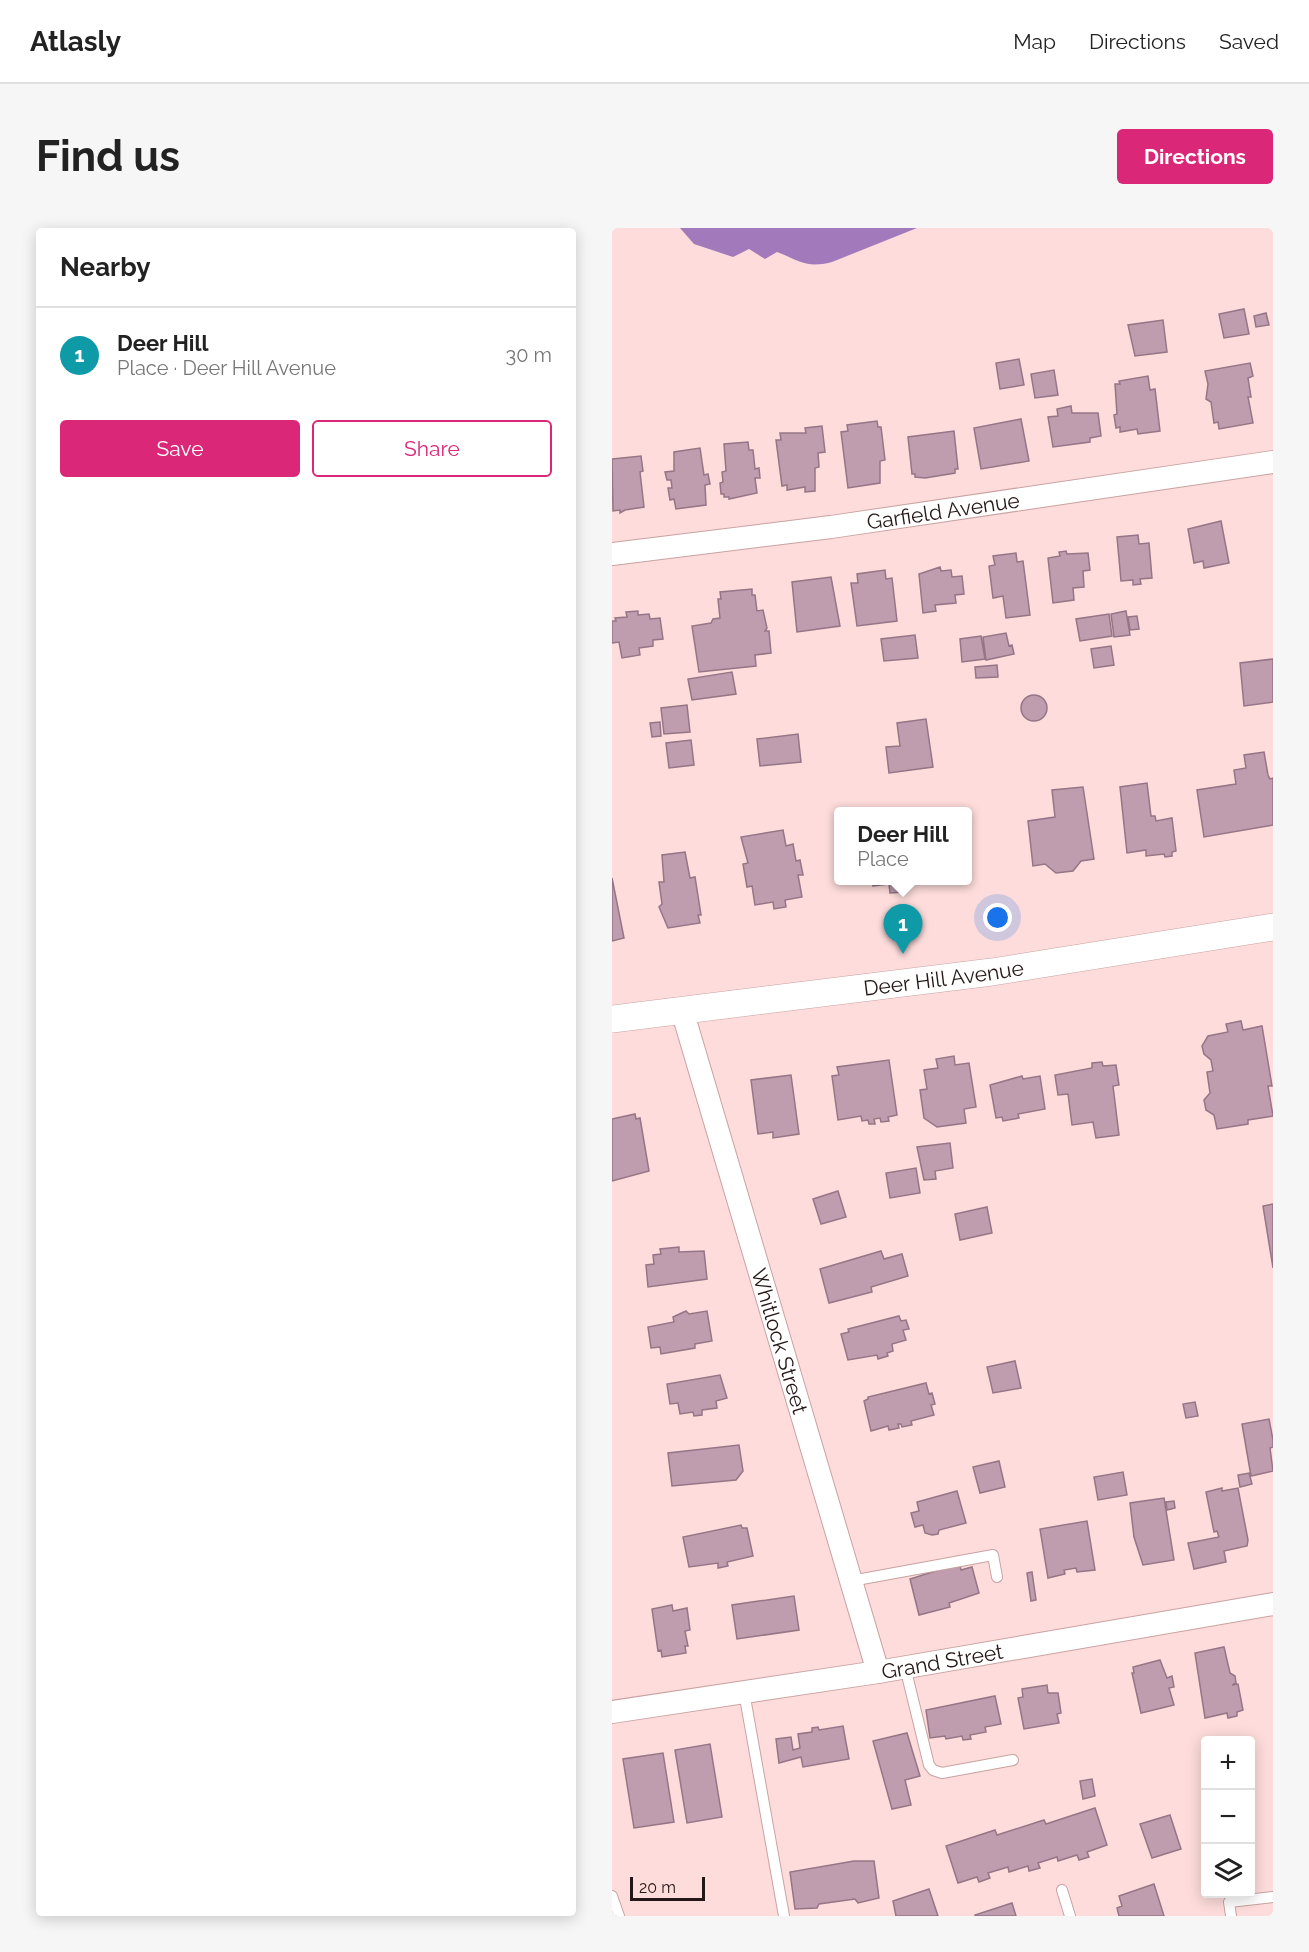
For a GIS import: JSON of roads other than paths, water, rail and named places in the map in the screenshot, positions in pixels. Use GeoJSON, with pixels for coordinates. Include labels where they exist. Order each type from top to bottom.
{"type":"FeatureCollection","features":[{"type":"Feature","properties":{"kind":"street","name":"Garfield Avenue"},"geometry":{"type":"LineString","coordinates":[[612,554],[831,527],[1273,462]]}},
{"type":"Feature","properties":{"kind":"street","name":"Deer Hill Avenue"},"geometry":{"type":"LineString","coordinates":[[612,1019],[1004,970],[1273,927]]}},
{"type":"Feature","properties":{"kind":"street","name":"Whitlock Street"},"geometry":{"type":"LineString","coordinates":[[682,1010],[878,1672]]}},
{"type":"Feature","properties":{"kind":"street","name":"Grand Street"},"geometry":{"type":"LineString","coordinates":[[612,1712],[878,1672],[1273,1604]]}},
{"type":"Feature","properties":{"kind":"lane"},"geometry":{"type":"LineString","coordinates":[[851,1581],[993,1555],[998,1577]]}},
{"type":"Feature","properties":{"kind":"lane"},"geometry":{"type":"LineString","coordinates":[[905,1667],[929,1765],[933,1770],[942,1773],[1013,1760]]}},
{"type":"Feature","properties":{"kind":"lane"},"geometry":{"type":"LineString","coordinates":[[744,1692],[784,1916]]}},
{"type":"Feature","properties":{"kind":"lane"},"geometry":{"type":"LineString","coordinates":[[1062,1890],[1070,1916]]}},
{"type":"Feature","properties":{"kind":"lane"},"geometry":{"type":"LineString","coordinates":[[612,1896],[619,1916]]}},
{"type":"Feature","properties":{"kind":"lane"},"geometry":{"type":"LineString","coordinates":[[1231,1916],[1229,1902],[1273,1897]]}},
{"type":"Feature","properties":{"kind":"place","name":"Deer Hill"},"geometry":{"type":"Point","coordinates":[903,954]}}]}
